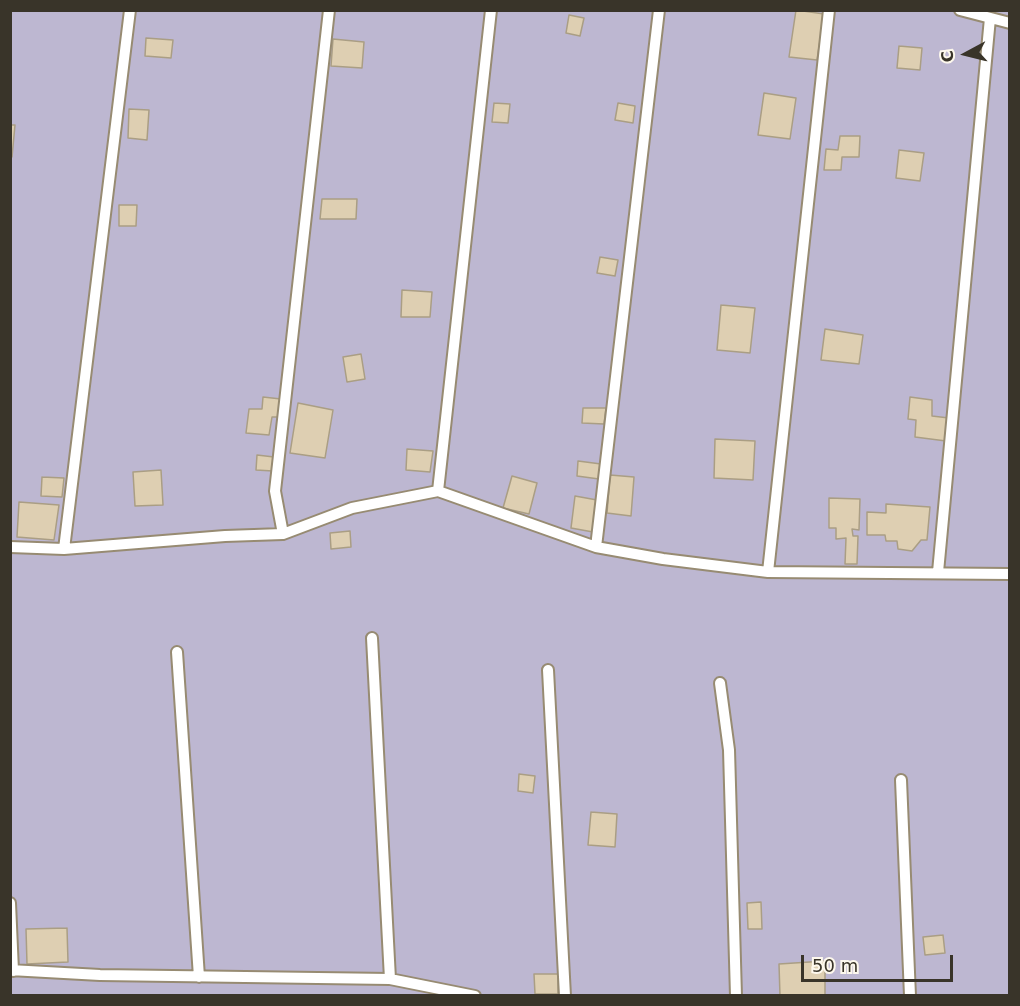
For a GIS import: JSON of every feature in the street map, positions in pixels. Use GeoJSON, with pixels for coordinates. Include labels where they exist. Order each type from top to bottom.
{"type":"FeatureCollection","features":[{"type":"Feature","properties":{"kind":"lane"},"geometry":{"type":"LineString","coordinates":[[64,549],[130,10]]}},
{"type":"Feature","properties":{"kind":"lane"},"geometry":{"type":"LineString","coordinates":[[283,534],[275,491],[329,10]]}},
{"type":"Feature","properties":{"kind":"lane"},"geometry":{"type":"LineString","coordinates":[[438,491],[491,10]]}},
{"type":"Feature","properties":{"kind":"lane"},"geometry":{"type":"LineString","coordinates":[[596,547],[659,10]]}},
{"type":"Feature","properties":{"kind":"lane"},"geometry":{"type":"LineString","coordinates":[[768,572],[829,10]]}},
{"type":"Feature","properties":{"kind":"lane"},"geometry":{"type":"LineString","coordinates":[[960,10],[1010,23]]}},
{"type":"Feature","properties":{"kind":"lane"},"geometry":{"type":"LineString","coordinates":[[938,572],[990,18]]}},
{"type":"Feature","properties":{"kind":"lane"},"geometry":{"type":"LineString","coordinates":[[10,547],[64,549],[225,536],[283,534],[352,508],[438,491],[596,547],[663,559],[768,572],[1010,574]]}},
{"type":"Feature","properties":{"kind":"lane"},"geometry":{"type":"LineString","coordinates":[[372,638],[390,979]]}},
{"type":"Feature","properties":{"kind":"lane"},"geometry":{"type":"LineString","coordinates":[[177,652],[199,977]]}},
{"type":"Feature","properties":{"kind":"lane"},"geometry":{"type":"LineString","coordinates":[[548,670],[565,996]]}},
{"type":"Feature","properties":{"kind":"lane"},"geometry":{"type":"LineString","coordinates":[[720,683],[729,750],[736,996]]}},
{"type":"Feature","properties":{"kind":"lane"},"geometry":{"type":"LineString","coordinates":[[901,780],[910,996]]}},
{"type":"Feature","properties":{"kind":"lane"},"geometry":{"type":"LineString","coordinates":[[10,903],[12,970],[99,975],[390,979],[475,996]]}},
{"type":"Feature","properties":{"kind":"shaded area"},"geometry":{"type":"Polygon","coordinates":[[[11,11],[1009,11],[1009,995],[11,995],[11,11]]]}},
{"type":"Feature","properties":{"kind":"building"},"geometry":{"type":"Polygon","coordinates":[[[796,10],[824,14],[817,60],[789,57],[796,10]]]}},
{"type":"Feature","properties":{"kind":"building"},"geometry":{"type":"Polygon","coordinates":[[[569,15],[584,18],[580,36],[566,33],[569,15]]]}},
{"type":"Feature","properties":{"kind":"building"},"geometry":{"type":"Polygon","coordinates":[[[146,38],[173,40],[171,58],[145,56],[146,38]]]}},
{"type":"Feature","properties":{"kind":"building"},"geometry":{"type":"Polygon","coordinates":[[[333,39],[364,42],[362,68],[331,66],[333,39]]]}},
{"type":"Feature","properties":{"kind":"building"},"geometry":{"type":"Polygon","coordinates":[[[899,46],[922,48],[920,70],[897,68],[899,46]]]}},
{"type":"Feature","properties":{"kind":"building"},"geometry":{"type":"Polygon","coordinates":[[[764,93],[796,98],[790,139],[758,135],[764,93]]]}},
{"type":"Feature","properties":{"kind":"building"},"geometry":{"type":"Polygon","coordinates":[[[494,103],[510,104],[508,123],[492,122],[494,103]]]}},
{"type":"Feature","properties":{"kind":"building"},"geometry":{"type":"Polygon","coordinates":[[[618,103],[635,106],[633,123],[615,120],[618,103]]]}},
{"type":"Feature","properties":{"kind":"building"},"geometry":{"type":"Polygon","coordinates":[[[129,109],[149,110],[147,140],[128,138],[129,109]]]}},
{"type":"Feature","properties":{"kind":"building"},"geometry":{"type":"Polygon","coordinates":[[[10,125],[15,125],[12,157],[10,157],[10,125]]]}},
{"type":"Feature","properties":{"kind":"building"},"geometry":{"type":"Polygon","coordinates":[[[840,136],[860,136],[859,157],[842,157],[841,170],[824,170],[826,149],[838,150],[840,136]]]}},
{"type":"Feature","properties":{"kind":"building"},"geometry":{"type":"Polygon","coordinates":[[[899,150],[924,153],[920,181],[896,178],[899,150]]]}},
{"type":"Feature","properties":{"kind":"building"},"geometry":{"type":"Polygon","coordinates":[[[322,199],[357,199],[356,219],[320,219],[322,199]]]}},
{"type":"Feature","properties":{"kind":"building"},"geometry":{"type":"Polygon","coordinates":[[[119,205],[137,205],[136,226],[119,226],[119,205]]]}},
{"type":"Feature","properties":{"kind":"building"},"geometry":{"type":"Polygon","coordinates":[[[600,257],[618,260],[615,276],[597,273],[600,257]]]}},
{"type":"Feature","properties":{"kind":"building"},"geometry":{"type":"Polygon","coordinates":[[[402,290],[432,292],[430,317],[401,317],[402,290]]]}},
{"type":"Feature","properties":{"kind":"building"},"geometry":{"type":"Polygon","coordinates":[[[721,305],[755,308],[750,353],[717,350],[721,305]]]}},
{"type":"Feature","properties":{"kind":"building"},"geometry":{"type":"Polygon","coordinates":[[[825,329],[863,335],[859,364],[821,360],[825,329]]]}},
{"type":"Feature","properties":{"kind":"building"},"geometry":{"type":"Polygon","coordinates":[[[361,354],[365,379],[347,382],[343,357],[361,354]]]}},
{"type":"Feature","properties":{"kind":"building"},"geometry":{"type":"Polygon","coordinates":[[[263,397],[281,399],[278,417],[272,417],[269,435],[246,433],[249,409],[262,409],[263,397]]]}},
{"type":"Feature","properties":{"kind":"building"},"geometry":{"type":"Polygon","coordinates":[[[910,397],[932,400],[932,416],[949,418],[946,441],[915,437],[916,420],[908,419],[910,397]]]}},
{"type":"Feature","properties":{"kind":"building"},"geometry":{"type":"Polygon","coordinates":[[[298,403],[333,410],[325,458],[290,453],[298,403]]]}},
{"type":"Feature","properties":{"kind":"building"},"geometry":{"type":"Polygon","coordinates":[[[583,408],[606,408],[604,424],[582,423],[583,408]]]}},
{"type":"Feature","properties":{"kind":"building"},"geometry":{"type":"Polygon","coordinates":[[[715,439],[755,441],[753,480],[714,478],[715,439]]]}},
{"type":"Feature","properties":{"kind":"building"},"geometry":{"type":"Polygon","coordinates":[[[407,449],[433,451],[430,472],[406,470],[407,449]]]}},
{"type":"Feature","properties":{"kind":"building"},"geometry":{"type":"Polygon","coordinates":[[[257,455],[274,457],[273,471],[256,470],[257,455]]]}},
{"type":"Feature","properties":{"kind":"building"},"geometry":{"type":"Polygon","coordinates":[[[578,461],[601,464],[599,479],[577,476],[578,461]]]}},
{"type":"Feature","properties":{"kind":"building"},"geometry":{"type":"Polygon","coordinates":[[[161,470],[163,505],[135,506],[133,472],[161,470]]]}},
{"type":"Feature","properties":{"kind":"building"},"geometry":{"type":"Polygon","coordinates":[[[610,475],[634,477],[631,516],[607,513],[610,475]]]}},
{"type":"Feature","properties":{"kind":"building"},"geometry":{"type":"Polygon","coordinates":[[[512,476],[537,483],[529,514],[503,508],[512,476]]]}},
{"type":"Feature","properties":{"kind":"building"},"geometry":{"type":"Polygon","coordinates":[[[42,477],[64,478],[62,497],[41,496],[42,477]]]}},
{"type":"Feature","properties":{"kind":"building"},"geometry":{"type":"Polygon","coordinates":[[[575,496],[597,500],[593,532],[571,528],[575,496]]]}},
{"type":"Feature","properties":{"kind":"building"},"geometry":{"type":"Polygon","coordinates":[[[829,498],[860,499],[859,530],[852,529],[853,536],[858,536],[857,564],[845,564],[846,538],[836,539],[836,528],[829,528],[829,498]]]}},
{"type":"Feature","properties":{"kind":"building"},"geometry":{"type":"Polygon","coordinates":[[[19,502],[59,505],[54,540],[17,537],[19,502]]]}},
{"type":"Feature","properties":{"kind":"building"},"geometry":{"type":"Polygon","coordinates":[[[886,504],[930,507],[927,540],[921,540],[912,551],[898,549],[897,541],[886,541],[885,535],[867,535],[867,512],[886,513],[886,504]]]}},
{"type":"Feature","properties":{"kind":"building"},"geometry":{"type":"Polygon","coordinates":[[[350,531],[351,547],[331,549],[330,533],[350,531]]]}},
{"type":"Feature","properties":{"kind":"building"},"geometry":{"type":"Polygon","coordinates":[[[519,774],[535,776],[533,793],[518,791],[519,774]]]}},
{"type":"Feature","properties":{"kind":"building"},"geometry":{"type":"Polygon","coordinates":[[[591,812],[617,814],[615,847],[588,845],[591,812]]]}},
{"type":"Feature","properties":{"kind":"building"},"geometry":{"type":"Polygon","coordinates":[[[761,902],[762,929],[748,929],[747,903],[761,902]]]}},
{"type":"Feature","properties":{"kind":"building"},"geometry":{"type":"Polygon","coordinates":[[[67,928],[68,962],[27,964],[26,929],[67,928]]]}},
{"type":"Feature","properties":{"kind":"building"},"geometry":{"type":"Polygon","coordinates":[[[943,935],[945,953],[925,955],[923,937],[943,935]]]}},
{"type":"Feature","properties":{"kind":"building"},"geometry":{"type":"Polygon","coordinates":[[[825,961],[825,996],[780,996],[779,964],[825,961]]]}},
{"type":"Feature","properties":{"kind":"building"},"geometry":{"type":"Polygon","coordinates":[[[534,974],[558,974],[558,994],[535,994],[534,974]]]}}]}
